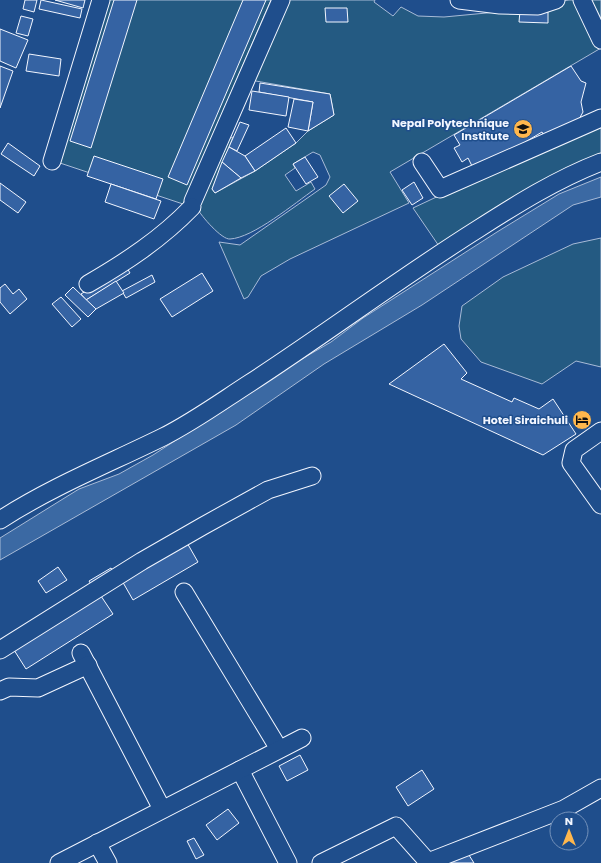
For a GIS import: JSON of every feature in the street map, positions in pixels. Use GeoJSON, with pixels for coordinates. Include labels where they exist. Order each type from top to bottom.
{"type":"FeatureCollection","features":[{"type":"Feature","properties":{"kind":"street"},"geometry":{"type":"LineString","coordinates":[[52,161],[101,0]]}},
{"type":"Feature","properties":{"kind":"street"},"geometry":{"type":"LineString","coordinates":[[88,284],[127,262],[154,243],[193,204],[280,0]]}},
{"type":"Feature","properties":{"kind":"street"},"geometry":{"type":"LineString","coordinates":[[459,0],[500,5],[538,6],[556,0]]}},
{"type":"Feature","properties":{"kind":"street"},"geometry":{"type":"LineString","coordinates":[[582,0],[601,40]]}},
{"type":"Feature","properties":{"kind":"street"},"geometry":{"type":"LineString","coordinates":[[422,162],[440,189],[601,118]]}},
{"type":"Feature","properties":{"kind":"street"},"geometry":{"type":"LineString","coordinates":[[0,520],[48,492],[165,436],[268,371],[393,285],[512,208],[568,175],[601,162]]}},
{"type":"Feature","properties":{"kind":"street"},"geometry":{"type":"LineString","coordinates":[[601,431],[574,450],[571,463],[601,505]]}},
{"type":"Feature","properties":{"kind":"street"},"geometry":{"type":"LineString","coordinates":[[0,650],[142,561],[203,526],[268,490],[312,476]]}},
{"type":"Feature","properties":{"kind":"street"},"geometry":{"type":"LineString","coordinates":[[184,592],[279,750]]}},
{"type":"Feature","properties":{"kind":"street"},"geometry":{"type":"LineString","coordinates":[[0,691],[9,687],[38,688],[84,659],[162,810]]}},
{"type":"Feature","properties":{"kind":"street"},"geometry":{"type":"LineString","coordinates":[[59,863],[302,738]]}},
{"type":"Feature","properties":{"kind":"street"},"geometry":{"type":"LineString","coordinates":[[240,770],[288,863]]}},
{"type":"Feature","properties":{"kind":"street"},"geometry":{"type":"LineString","coordinates":[[320,863],[396,826],[428,862],[564,809],[601,788]]}},
{"type":"Feature","properties":{"kind":"street"},"geometry":{"type":"LineString","coordinates":[[97,843],[108,863]]}},
{"type":"Feature","properties":{"kind":"shaded area"},"geometry":{"type":"Polygon","coordinates":[[[108,0],[271,0],[183,204],[57,162],[108,0]]]}},
{"type":"Feature","properties":{"kind":"shaded area"},"geometry":{"type":"Polygon","coordinates":[[[285,0],[375,0],[374,2],[393,16],[401,7],[418,16],[444,17],[497,12],[569,0],[601,0],[601,48],[390,172],[409,203],[290,259],[261,276],[248,297],[244,299],[219,242],[240,245],[326,185],[330,177],[320,155],[313,152],[293,164],[295,168],[285,175],[296,191],[311,182],[315,189],[274,219],[250,233],[239,237],[230,239],[222,236],[207,222],[197,208],[224,141],[233,137],[212,189],[215,193],[255,171],[296,143],[308,131],[334,115],[330,94],[250,80],[285,0]]]}},
{"type":"Feature","properties":{"kind":"shaded area"},"geometry":{"type":"Polygon","coordinates":[[[601,123],[601,158],[441,249],[413,208],[577,131],[601,123]]]}},
{"type":"Feature","properties":{"kind":"shaded area"},"geometry":{"type":"Polygon","coordinates":[[[601,177],[601,197],[573,205],[422,305],[324,364],[236,425],[0,560],[0,538],[79,489],[119,474],[153,455],[300,360],[331,342],[363,318],[497,232],[559,194],[601,177]]]}},
{"type":"Feature","properties":{"kind":"shaded area"},"geometry":{"type":"Polygon","coordinates":[[[601,238],[601,367],[576,361],[542,384],[481,362],[461,339],[459,326],[462,306],[503,277],[573,244],[601,238]]]}},
{"type":"Feature","properties":{"kind":"building"},"geometry":{"type":"Polygon","coordinates":[[[25,0],[37,0],[34,12],[23,9],[25,0]]]}},
{"type":"Feature","properties":{"kind":"building"},"geometry":{"type":"Polygon","coordinates":[[[41,0],[82,9],[80,18],[39,9],[41,0]]]}},
{"type":"Feature","properties":{"kind":"building"},"geometry":{"type":"Polygon","coordinates":[[[55,0],[85,0],[83,8],[55,0]]]}},
{"type":"Feature","properties":{"kind":"building"},"geometry":{"type":"Polygon","coordinates":[[[114,0],[137,0],[91,148],[70,141],[114,0]]]}},
{"type":"Feature","properties":{"kind":"building"},"geometry":{"type":"Polygon","coordinates":[[[243,0],[266,0],[187,185],[168,177],[243,0]]]}},
{"type":"Feature","properties":{"kind":"building"},"geometry":{"type":"Polygon","coordinates":[[[325,8],[347,8],[348,22],[326,22],[325,8]]]}},
{"type":"Feature","properties":{"kind":"building"},"geometry":{"type":"Polygon","coordinates":[[[520,11],[548,12],[548,23],[519,22],[520,11]]]}},
{"type":"Feature","properties":{"kind":"building"},"geometry":{"type":"Polygon","coordinates":[[[21,16],[33,19],[28,36],[16,33],[21,16]]]}},
{"type":"Feature","properties":{"kind":"building"},"geometry":{"type":"Polygon","coordinates":[[[0,29],[28,40],[16,68],[0,61],[0,29]]]}},
{"type":"Feature","properties":{"kind":"building"},"geometry":{"type":"Polygon","coordinates":[[[29,54],[61,59],[59,76],[26,71],[29,54]]]}},
{"type":"Feature","properties":{"kind":"building"},"geometry":{"type":"Polygon","coordinates":[[[0,66],[13,71],[0,108],[0,66]]]}},
{"type":"Feature","properties":{"kind":"building"},"geometry":{"type":"Polygon","coordinates":[[[571,66],[581,81],[586,83],[581,102],[583,112],[578,121],[545,138],[542,132],[497,159],[474,170],[468,158],[462,162],[454,148],[460,145],[454,135],[571,66]]]}},
{"type":"Feature","properties":{"kind":"building"},"geometry":{"type":"Polygon","coordinates":[[[260,83],[330,94],[334,115],[308,131],[313,102],[259,92],[260,83]]]}},
{"type":"Feature","properties":{"kind":"building"},"geometry":{"type":"Polygon","coordinates":[[[252,91],[289,97],[286,116],[249,110],[252,91]]]}},
{"type":"Feature","properties":{"kind":"building"},"geometry":{"type":"Polygon","coordinates":[[[294,99],[313,102],[308,131],[288,127],[294,99]]]}},
{"type":"Feature","properties":{"kind":"building"},"geometry":{"type":"Polygon","coordinates":[[[240,122],[249,125],[237,151],[229,147],[240,122]]]}},
{"type":"Feature","properties":{"kind":"building"},"geometry":{"type":"Polygon","coordinates":[[[286,128],[296,143],[255,171],[245,156],[286,128]]]}},
{"type":"Feature","properties":{"kind":"building"},"geometry":{"type":"Polygon","coordinates":[[[8,143],[40,166],[34,176],[1,154],[8,143]]]}},
{"type":"Feature","properties":{"kind":"building"},"geometry":{"type":"Polygon","coordinates":[[[229,147],[245,156],[255,171],[241,178],[222,162],[229,147]]]}},
{"type":"Feature","properties":{"kind":"building"},"geometry":{"type":"Polygon","coordinates":[[[94,156],[163,179],[156,199],[87,176],[94,156]]]}},
{"type":"Feature","properties":{"kind":"building"},"geometry":{"type":"Polygon","coordinates":[[[305,157],[318,177],[306,184],[293,164],[305,157]]]}},
{"type":"Feature","properties":{"kind":"building"},"geometry":{"type":"Polygon","coordinates":[[[222,162],[241,178],[215,193],[212,189],[222,162]]]}},
{"type":"Feature","properties":{"kind":"building"},"geometry":{"type":"Polygon","coordinates":[[[414,182],[423,198],[412,205],[402,190],[414,182]]]}},
{"type":"Feature","properties":{"kind":"building"},"geometry":{"type":"Polygon","coordinates":[[[0,183],[26,202],[18,213],[0,200],[0,183]]]}},
{"type":"Feature","properties":{"kind":"building"},"geometry":{"type":"Polygon","coordinates":[[[111,184],[161,201],[154,219],[105,202],[111,184]]]}},
{"type":"Feature","properties":{"kind":"building"},"geometry":{"type":"Polygon","coordinates":[[[344,184],[358,201],[343,213],[329,196],[344,184]]]}},
{"type":"Feature","properties":{"kind":"building"},"geometry":{"type":"Polygon","coordinates":[[[126,266],[130,273],[86,300],[81,294],[126,266]]]}},
{"type":"Feature","properties":{"kind":"building"},"geometry":{"type":"Polygon","coordinates":[[[202,273],[213,291],[172,317],[160,299],[202,273]]]}},
{"type":"Feature","properties":{"kind":"building"},"geometry":{"type":"Polygon","coordinates":[[[152,275],[155,282],[126,298],[122,291],[152,275]]]}},
{"type":"Feature","properties":{"kind":"building"},"geometry":{"type":"Polygon","coordinates":[[[116,281],[124,293],[96,309],[86,300],[116,281]]]}},
{"type":"Feature","properties":{"kind":"building"},"geometry":{"type":"Polygon","coordinates":[[[5,284],[13,294],[19,289],[27,299],[10,314],[0,302],[0,288],[5,284]]]}},
{"type":"Feature","properties":{"kind":"building"},"geometry":{"type":"Polygon","coordinates":[[[73,287],[96,309],[88,317],[65,295],[73,287]]]}},
{"type":"Feature","properties":{"kind":"building"},"geometry":{"type":"Polygon","coordinates":[[[61,297],[81,319],[72,327],[52,304],[61,297]]]}},
{"type":"Feature","properties":{"kind":"building"},"geometry":{"type":"Polygon","coordinates":[[[444,344],[467,373],[461,379],[512,402],[514,398],[539,409],[553,399],[576,434],[543,455],[389,384],[444,344]]]}},
{"type":"Feature","properties":{"kind":"building"},"geometry":{"type":"Polygon","coordinates":[[[186,541],[198,562],[133,600],[121,579],[186,541]]]}},
{"type":"Feature","properties":{"kind":"building"},"geometry":{"type":"Polygon","coordinates":[[[58,567],[67,580],[46,593],[38,581],[58,567]]]}},
{"type":"Feature","properties":{"kind":"building"},"geometry":{"type":"Polygon","coordinates":[[[111,568],[114,573],[92,586],[89,581],[111,568]]]}},
{"type":"Feature","properties":{"kind":"building"},"geometry":{"type":"Polygon","coordinates":[[[101,596],[113,614],[26,669],[14,650],[101,596]]]}},
{"type":"Feature","properties":{"kind":"building"},"geometry":{"type":"Polygon","coordinates":[[[300,755],[308,770],[287,781],[279,766],[300,755]]]}},
{"type":"Feature","properties":{"kind":"building"},"geometry":{"type":"Polygon","coordinates":[[[422,770],[434,789],[408,806],[396,787],[422,770]]]}},
{"type":"Feature","properties":{"kind":"building"},"geometry":{"type":"Polygon","coordinates":[[[228,809],[239,823],[217,840],[206,825],[228,809]]]}},
{"type":"Feature","properties":{"kind":"building"},"geometry":{"type":"Polygon","coordinates":[[[194,838],[204,855],[196,859],[187,841],[194,838]]]}},
{"type":"Feature","properties":{"kind":"building"},"geometry":{"type":"Polygon","coordinates":[[[467,852],[474,863],[450,863],[467,852]]]}},
{"type":"Feature","properties":{"kind":"place","name":"Nepal Polytechnique Institute"},"geometry":{"type":"Point","coordinates":[523,129]}},
{"type":"Feature","properties":{"kind":"place","name":"Hotel Siraichuli"},"geometry":{"type":"Point","coordinates":[582,420]}}]}
